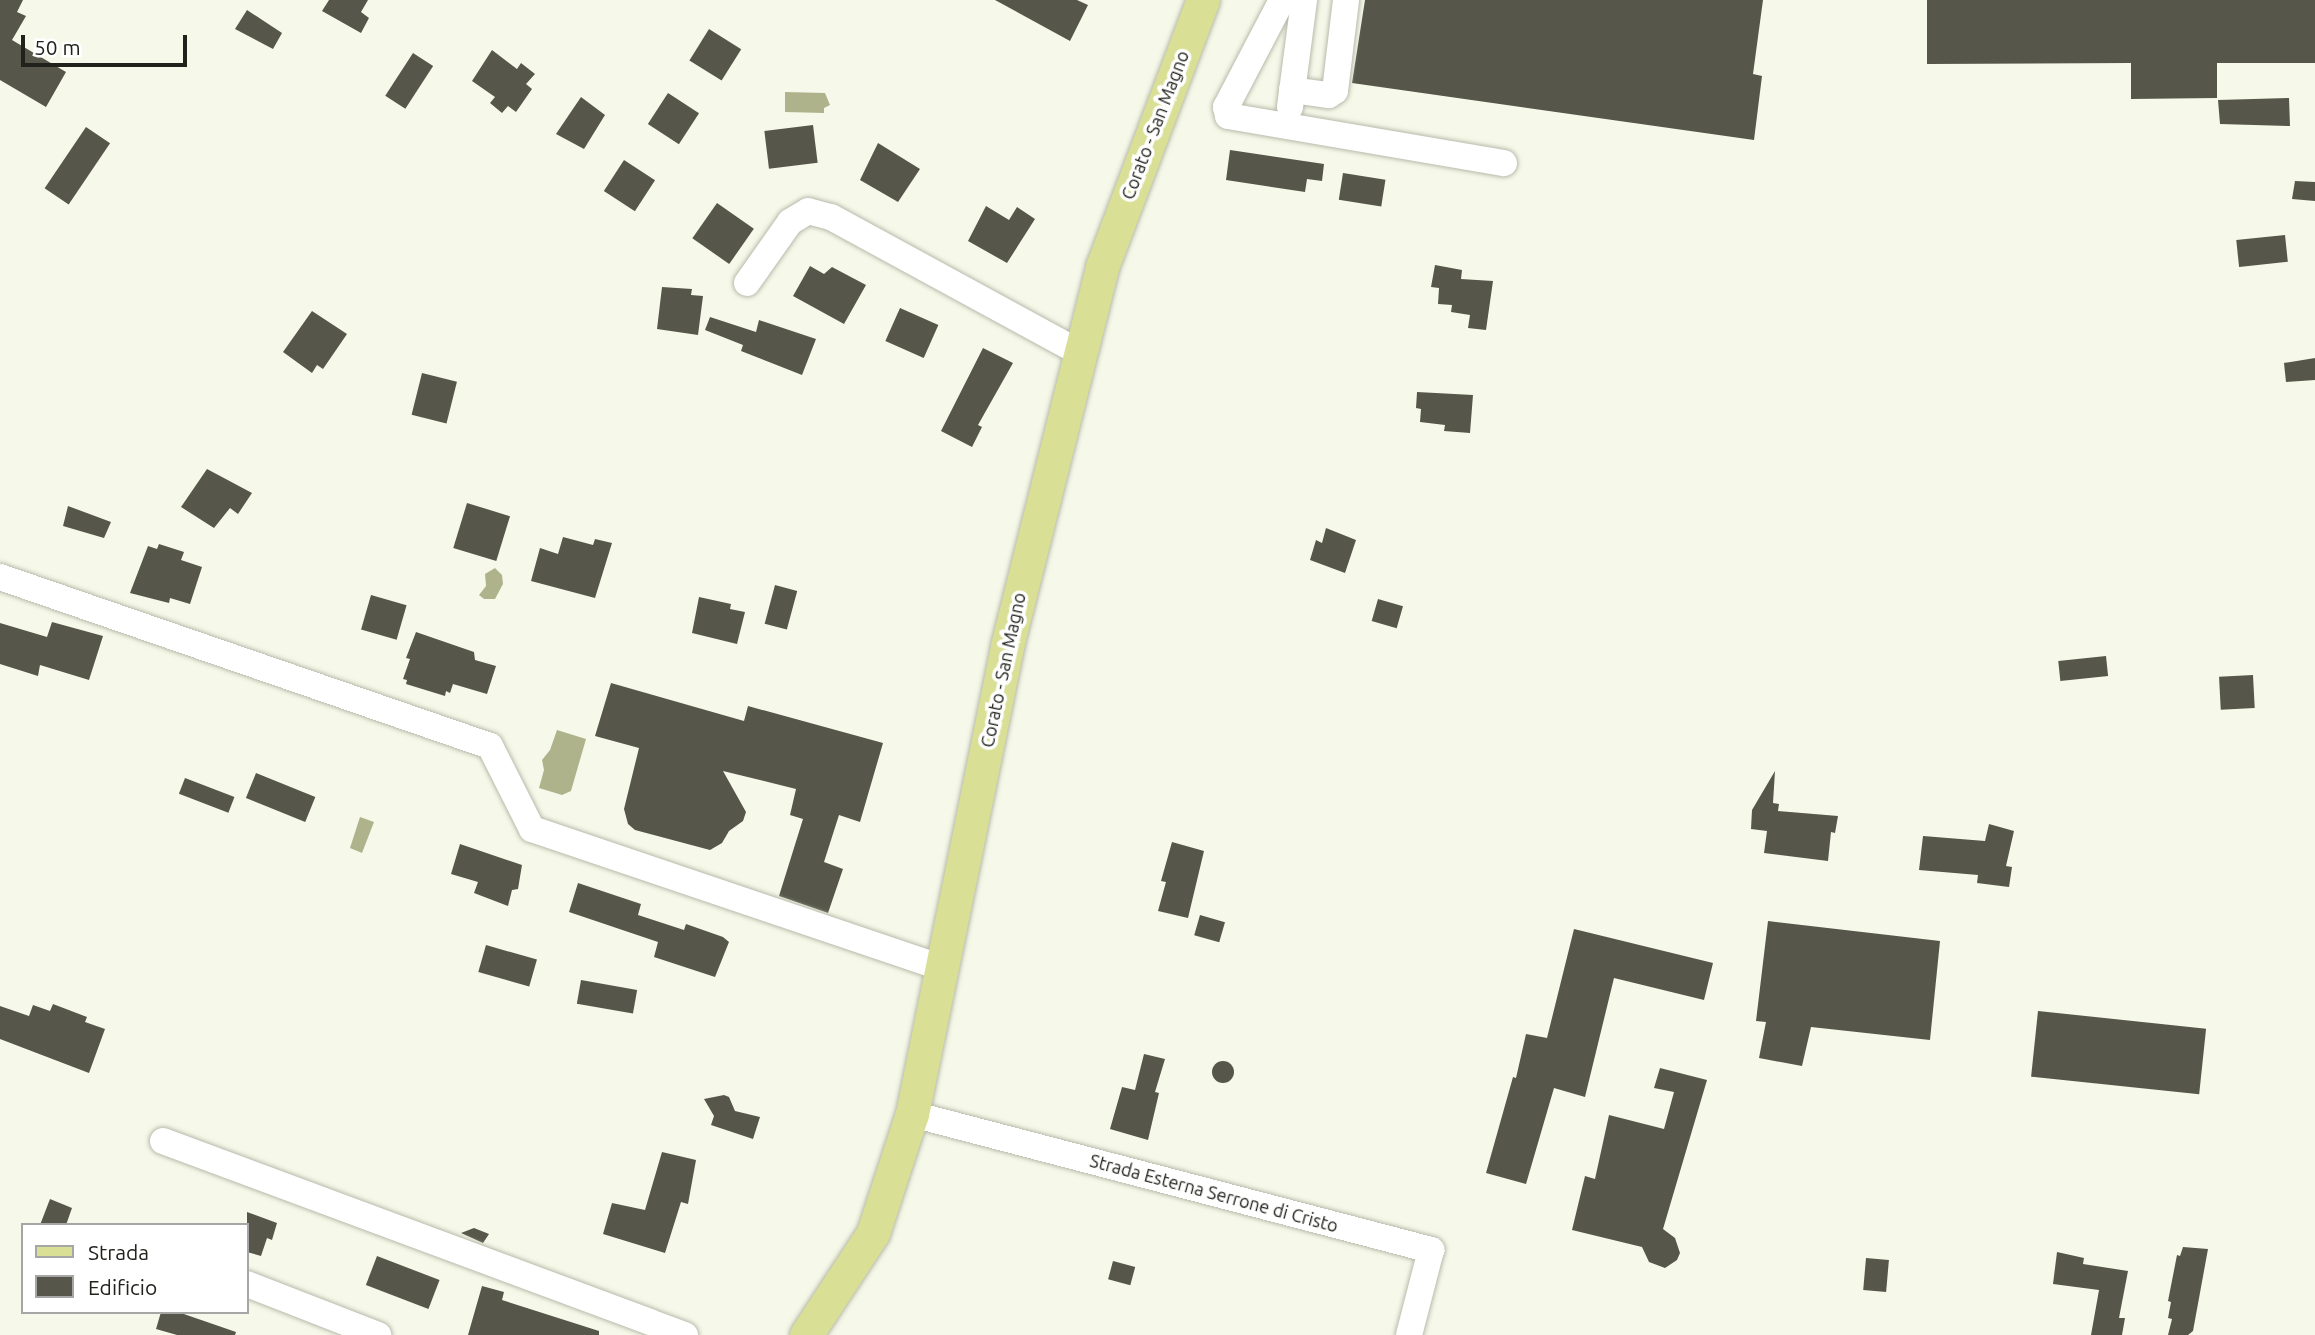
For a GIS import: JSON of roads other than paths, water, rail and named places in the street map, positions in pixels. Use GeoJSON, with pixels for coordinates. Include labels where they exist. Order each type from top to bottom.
{"type":"FeatureCollection","features":[{"type":"Feature","properties":{"kind":"main road","name":"Corato - San Magno"},"geometry":{"type":"LineString","coordinates":[[806,1335],[873,1233],[912,1114],[1007,646],[1101,267],[1203,0]]}},
{"type":"Feature","properties":{"kind":"street"},"geometry":{"type":"LineString","coordinates":[[1282,0],[1226,107],[1228,116],[1504,163]]}},
{"type":"Feature","properties":{"kind":"street"},"geometry":{"type":"LineString","coordinates":[[1288,126],[1304,0]]}},
{"type":"Feature","properties":{"kind":"street"},"geometry":{"type":"LineString","coordinates":[[1293,90],[1329,95],[1335,91],[1346,0]]}},
{"type":"Feature","properties":{"kind":"street"},"geometry":{"type":"LineString","coordinates":[[747,283],[790,222],[808,211],[831,217],[1080,353]]}},
{"type":"Feature","properties":{"kind":"street"},"geometry":{"type":"LineString","coordinates":[[0,577],[490,746],[532,830],[942,968]]}},
{"type":"Feature","properties":{"kind":"street","name":"Strada Esterna Serrone di Cristo"},"geometry":{"type":"LineString","coordinates":[[912,1114],[1431,1250],[1409,1335]]}},
{"type":"Feature","properties":{"kind":"street"},"geometry":{"type":"LineString","coordinates":[[163,1141],[685,1335]]}},
{"type":"Feature","properties":{"kind":"street"},"geometry":{"type":"LineString","coordinates":[[248,1284],[378,1335]]}}]}
